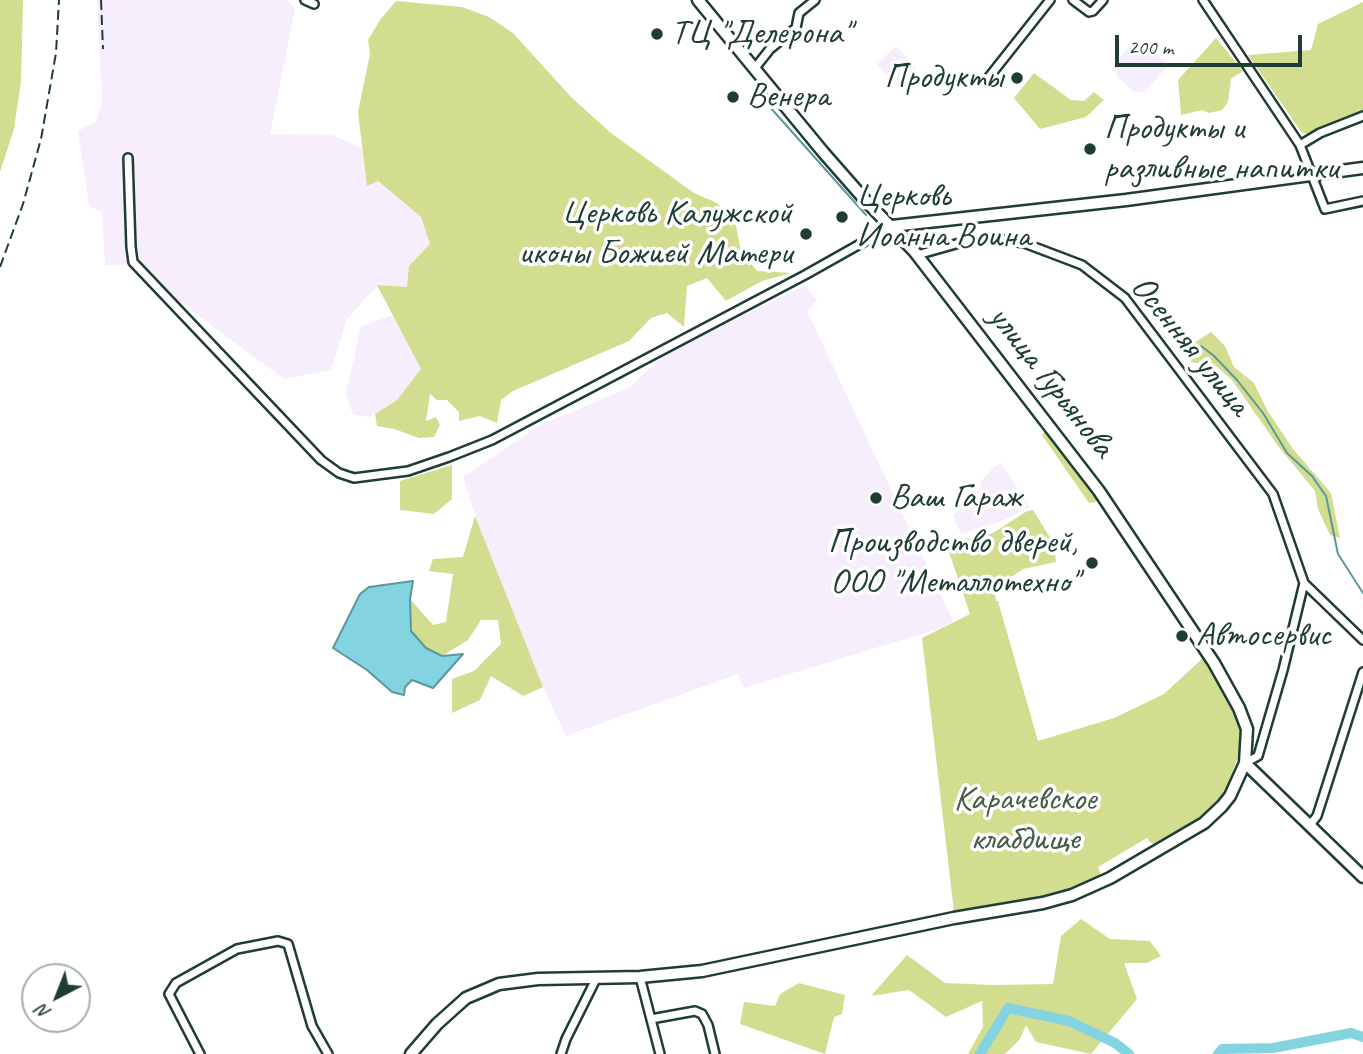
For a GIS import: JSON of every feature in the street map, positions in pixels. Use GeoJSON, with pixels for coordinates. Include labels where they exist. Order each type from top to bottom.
{"type":"FeatureCollection","features":[{"type":"Feature","properties":{"kind":"street"},"geometry":{"type":"LineString","coordinates":[[306,0],[314,4]]}},
{"type":"Feature","properties":{"kind":"street","name":"улица Гурьянова"},"geometry":{"type":"LineString","coordinates":[[698,0],[858,192],[917,255],[1099,491],[1214,663],[1244,718],[1248,741],[1245,763]]}},
{"type":"Feature","properties":{"kind":"street"},"geometry":{"type":"LineString","coordinates":[[755,68],[770,49],[796,29],[799,13],[815,0]]}},
{"type":"Feature","properties":{"kind":"street"},"geometry":{"type":"LineString","coordinates":[[989,77],[1050,0]]}},
{"type":"Feature","properties":{"kind":"street"},"geometry":{"type":"LineString","coordinates":[[1073,0],[1089,12],[1103,0]]}},
{"type":"Feature","properties":{"kind":"street"},"geometry":{"type":"LineString","coordinates":[[1203,0],[1300,145],[1325,209],[1363,201]]}},
{"type":"Feature","properties":{"kind":"street"},"geometry":{"type":"LineString","coordinates":[[1300,145],[1320,133],[1363,116]]}},
{"type":"Feature","properties":{"kind":"street"},"geometry":{"type":"LineString","coordinates":[[128,158],[133,262],[321,460],[339,473],[354,478],[408,471],[492,440],[805,275],[892,226],[1126,200],[1363,168]]}},
{"type":"Feature","properties":{"kind":"street","name":"Осенняя улица"},"geometry":{"type":"LineString","coordinates":[[917,255],[966,241],[997,239],[1024,243],[1082,265],[1125,298],[1273,494],[1304,583],[1363,640]]}},
{"type":"Feature","properties":{"kind":"street"},"geometry":{"type":"LineString","coordinates":[[411,1054],[451,1010],[482,989],[519,981],[639,977],[702,971],[1072,895],[1110,878],[1204,822],[1230,796],[1245,763],[1258,755],[1283,670],[1304,583]]}},
{"type":"Feature","properties":{"kind":"street"},"geometry":{"type":"LineString","coordinates":[[1309,826],[1317,816],[1363,672]]}},
{"type":"Feature","properties":{"kind":"street"},"geometry":{"type":"LineString","coordinates":[[1245,763],[1363,877]]}},
{"type":"Feature","properties":{"kind":"street"},"geometry":{"type":"LineString","coordinates":[[200,1054],[169,994],[176,983],[237,949],[278,941],[288,944],[312,1026],[328,1054]]}},
{"type":"Feature","properties":{"kind":"street"},"geometry":{"type":"LineString","coordinates":[[561,1054],[597,977]]}},
{"type":"Feature","properties":{"kind":"street"},"geometry":{"type":"LineString","coordinates":[[639,977],[660,1054]]}},
{"type":"Feature","properties":{"kind":"street"},"geometry":{"type":"LineString","coordinates":[[651,1019],[695,1011],[702,1014],[708,1025],[715,1054]]}},
{"type":"Feature","properties":{"kind":"shaded area"},"geometry":{"type":"Polygon","coordinates":[[[97,0],[286,0],[295,8],[270,134],[332,135],[362,148],[367,185],[377,181],[421,217],[430,244],[409,266],[408,287],[377,286],[347,319],[331,370],[284,379],[172,296],[137,264],[105,265],[102,212],[89,206],[78,131],[96,121],[102,105],[97,0]]]}},
{"type":"Feature","properties":{"kind":"shaded area"},"geometry":{"type":"Polygon","coordinates":[[[1141,42],[1169,65],[1144,92],[1135,92],[1118,78],[1114,64],[1132,43],[1141,42]]]}},
{"type":"Feature","properties":{"kind":"shaded area"},"geometry":{"type":"Polygon","coordinates":[[[896,46],[915,66],[916,69],[907,78],[894,78],[877,64],[896,46]]]}},
{"type":"Feature","properties":{"kind":"shaded area"},"geometry":{"type":"Polygon","coordinates":[[[805,285],[817,301],[807,311],[953,621],[941,628],[744,688],[738,674],[566,736],[543,687],[475,516],[463,477],[540,425],[629,388],[665,354],[805,285]]]}},
{"type":"Feature","properties":{"kind":"shaded area"},"geometry":{"type":"Polygon","coordinates":[[[393,315],[421,369],[397,400],[370,417],[353,415],[346,394],[361,326],[393,315]]]}},
{"type":"Feature","properties":{"kind":"shaded area"},"geometry":{"type":"Polygon","coordinates":[[[1001,463],[1030,507],[1002,521],[961,534],[953,515],[980,489],[981,481],[993,468],[1001,463]]]}},
{"type":"Feature","properties":{"kind":"green space"},"geometry":{"type":"Polygon","coordinates":[[[0,0],[23,0],[21,81],[14,129],[0,172],[0,0]]]}},
{"type":"Feature","properties":{"kind":"green space"},"geometry":{"type":"Polygon","coordinates":[[[396,1],[462,7],[489,17],[513,33],[571,97],[611,133],[694,193],[717,203],[736,226],[741,251],[757,271],[791,273],[762,281],[726,301],[707,278],[687,286],[684,327],[667,313],[651,318],[629,341],[513,391],[501,400],[497,423],[480,416],[459,421],[459,412],[447,400],[437,400],[430,394],[426,421],[436,417],[440,425],[434,437],[419,438],[377,426],[375,414],[397,400],[421,369],[377,285],[407,287],[409,266],[430,244],[421,217],[378,181],[367,186],[358,112],[370,54],[368,40],[396,1]]]}},
{"type":"Feature","properties":{"kind":"green space"},"geometry":{"type":"Polygon","coordinates":[[[1363,2],[1363,111],[1310,134],[1302,133],[1248,55],[1311,50],[1318,24],[1363,2]]]}},
{"type":"Feature","properties":{"kind":"green space"},"geometry":{"type":"Polygon","coordinates":[[[1216,38],[1243,71],[1231,79],[1228,102],[1222,110],[1209,113],[1202,110],[1181,115],[1178,80],[1216,38]]]}},
{"type":"Feature","properties":{"kind":"green space"},"geometry":{"type":"Polygon","coordinates":[[[1034,73],[1071,100],[1084,101],[1094,92],[1104,100],[1086,117],[1040,129],[1014,98],[1034,73]]]}},
{"type":"Feature","properties":{"kind":"green space"},"geometry":{"type":"Polygon","coordinates":[[[1211,332],[1225,346],[1234,367],[1254,383],[1267,410],[1293,449],[1331,493],[1340,538],[1330,535],[1318,509],[1315,491],[1278,446],[1232,380],[1216,366],[1191,362],[1183,350],[1211,332]]]}},
{"type":"Feature","properties":{"kind":"green space"},"geometry":{"type":"Polygon","coordinates":[[[1045,430],[1098,495],[1096,502],[1089,503],[1042,435],[1045,430]]]}},
{"type":"Feature","properties":{"kind":"green space"},"geometry":{"type":"Polygon","coordinates":[[[452,465],[452,499],[434,514],[400,510],[400,481],[452,465]]]}},
{"type":"Feature","properties":{"kind":"green space","name":"Карачевское клабдище"},"geometry":{"type":"Polygon","coordinates":[[[1033,510],[1054,544],[1056,562],[1023,569],[995,588],[996,601],[1038,741],[1114,718],[1164,694],[1203,658],[1239,718],[1238,757],[1227,787],[1203,816],[1157,844],[1151,843],[1147,838],[1098,867],[1101,875],[1075,889],[1035,899],[954,912],[922,638],[970,614],[946,543],[993,533],[1027,511],[1033,510]]]}},
{"type":"Feature","properties":{"kind":"green space"},"geometry":{"type":"Polygon","coordinates":[[[475,516],[543,687],[523,696],[491,676],[480,700],[452,713],[452,679],[474,671],[501,644],[498,620],[481,620],[468,640],[442,656],[426,648],[410,631],[410,599],[433,625],[446,622],[453,574],[429,571],[433,559],[463,557],[475,516]]]}},
{"type":"Feature","properties":{"kind":"green space"},"geometry":{"type":"Polygon","coordinates":[[[1081,919],[1110,939],[1150,941],[1161,956],[1147,963],[1124,963],[1137,999],[1091,1054],[1036,1042],[1026,1025],[1020,1039],[1005,1054],[968,1054],[983,1027],[982,1001],[946,1017],[909,990],[871,996],[907,955],[945,983],[1053,984],[1061,936],[1081,919]]]}},
{"type":"Feature","properties":{"kind":"green space"},"geometry":{"type":"Polygon","coordinates":[[[799,983],[845,995],[842,1014],[834,1017],[825,1054],[740,1024],[744,1002],[775,1006],[780,994],[799,983]]]}},
{"type":"Feature","properties":{"kind":"water"},"geometry":{"type":"Polygon","coordinates":[[[413,581],[410,599],[411,631],[426,648],[442,656],[463,654],[433,688],[412,680],[405,687],[404,695],[392,692],[367,670],[333,648],[360,594],[369,587],[413,581]]]}},
{"type":"Feature","properties":{"kind":"waterway"},"geometry":{"type":"LineString","coordinates":[[761,97],[866,215]]}},
{"type":"Feature","properties":{"kind":"waterway"},"geometry":{"type":"LineString","coordinates":[[1201,346],[1237,380],[1263,413],[1287,453],[1312,476],[1326,496],[1338,554],[1363,593]]}},
{"type":"Feature","properties":{"kind":"waterway"},"geometry":{"type":"LineString","coordinates":[[980,1054],[1008,1008],[1069,1021],[1115,1043],[1129,1054]]}},
{"type":"Feature","properties":{"kind":"waterway"},"geometry":{"type":"LineString","coordinates":[[1218,1054],[1222,1049],[1273,1048],[1351,1033],[1363,1037]]}},
{"type":"Feature","properties":{"kind":"railway"},"geometry":{"type":"LineString","coordinates":[[0,267],[23,204],[41,139],[56,53],[59,0]]}},
{"type":"Feature","properties":{"kind":"railway"},"geometry":{"type":"LineString","coordinates":[[101,0],[103,49]]}},
{"type":"Feature","properties":{"kind":"place","name":"ТЦ \"Делерона\""},"geometry":{"type":"Point","coordinates":[657,34]}},
{"type":"Feature","properties":{"kind":"place","name":"Продукты"},"geometry":{"type":"Point","coordinates":[1017,78]}},
{"type":"Feature","properties":{"kind":"place","name":"Венера"},"geometry":{"type":"Point","coordinates":[733,97]}},
{"type":"Feature","properties":{"kind":"place","name":"Продукты и разливные напитки"},"geometry":{"type":"Point","coordinates":[1090,149]}},
{"type":"Feature","properties":{"kind":"place","name":"Церковь Иоанна Воина"},"geometry":{"type":"Point","coordinates":[842,217]}},
{"type":"Feature","properties":{"kind":"place","name":"Церковь Калужской иконы Божией Матери"},"geometry":{"type":"Point","coordinates":[806,234]}},
{"type":"Feature","properties":{"kind":"place","name":"Ваш Гараж"},"geometry":{"type":"Point","coordinates":[876,498]}},
{"type":"Feature","properties":{"kind":"place","name":"Производство дверей, ООО \"Металлотехно\""},"geometry":{"type":"Point","coordinates":[1092,563]}},
{"type":"Feature","properties":{"kind":"place","name":"Автосервис"},"geometry":{"type":"Point","coordinates":[1182,636]}}]}
